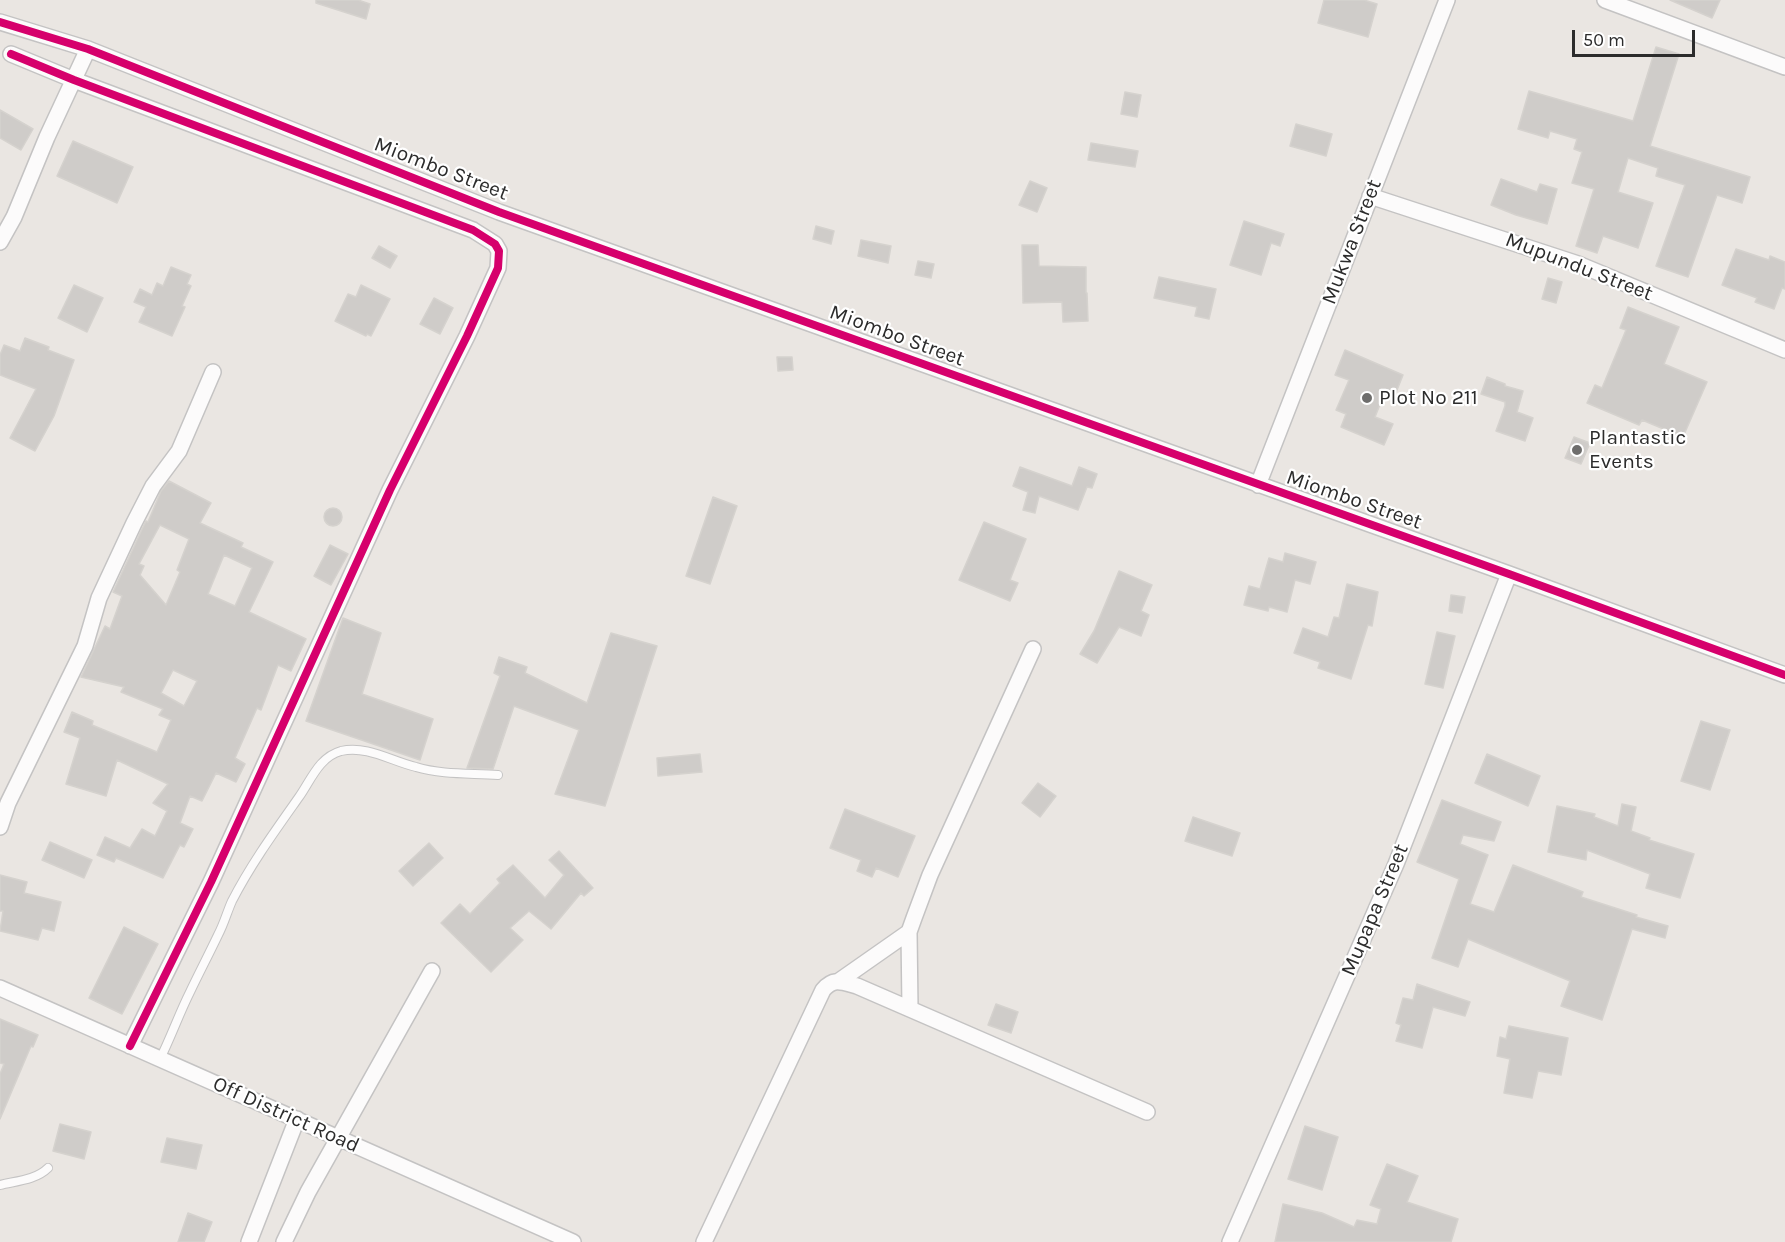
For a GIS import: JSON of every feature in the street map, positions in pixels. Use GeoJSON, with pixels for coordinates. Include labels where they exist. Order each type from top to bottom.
{"type":"FeatureCollection","features":[{"type":"Feature","properties":{"kind":"street","name":"Mukwa Street"},"geometry":{"type":"LineString","coordinates":[[1258,485],[1447,0]]}},
{"type":"Feature","properties":{"kind":"street"},"geometry":{"type":"LineString","coordinates":[[1605,0],[1785,67]]}},
{"type":"Feature","properties":{"kind":"street","name":"Miombo Street"},"geometry":{"type":"LineString","coordinates":[[0,21],[88,50],[499,212],[1785,675]]}},
{"type":"Feature","properties":{"kind":"street"},"geometry":{"type":"LineString","coordinates":[[0,243],[14,217],[88,50]]}},
{"type":"Feature","properties":{"kind":"street"},"geometry":{"type":"LineString","coordinates":[[11,54],[74,80],[474,230],[495,244],[499,251],[498,268],[467,336],[390,490],[211,882],[130,1046]]}},
{"type":"Feature","properties":{"kind":"street","name":"Mupundu Street"},"geometry":{"type":"LineString","coordinates":[[1370,196],[1578,264],[1785,350]]}},
{"type":"Feature","properties":{"kind":"street"},"geometry":{"type":"LineString","coordinates":[[0,827],[8,803],[85,646],[99,598],[134,523],[153,486],[179,451],[213,372]]}},
{"type":"Feature","properties":{"kind":"street","name":"Mupapa Street"},"geometry":{"type":"LineString","coordinates":[[1230,1242],[1396,864],[1509,574]]}},
{"type":"Feature","properties":{"kind":"street"},"geometry":{"type":"LineString","coordinates":[[910,1008],[909,932],[930,875],[1033,649]]}},
{"type":"Feature","properties":{"kind":"street"},"geometry":{"type":"LineString","coordinates":[[704,1242],[823,990],[830,983],[839,981],[909,932]]}},
{"type":"Feature","properties":{"kind":"street"},"geometry":{"type":"LineString","coordinates":[[284,1242],[308,1192],[432,971]]}},
{"type":"Feature","properties":{"kind":"street"},"geometry":{"type":"LineString","coordinates":[[839,981],[910,1008],[1147,1112]]}},
{"type":"Feature","properties":{"kind":"street","name":"Off District Road"},"geometry":{"type":"LineString","coordinates":[[0,988],[573,1242]]}},
{"type":"Feature","properties":{"kind":"street"},"geometry":{"type":"LineString","coordinates":[[249,1242],[297,1119]]}},
{"type":"Feature","properties":{"kind":"lane"},"geometry":{"type":"LineString","coordinates":[[160,1059],[220,932],[231,902],[260,851],[324,760],[339,752],[356,749],[379,754],[417,768],[498,775]]}},
{"type":"Feature","properties":{"kind":"lane"},"geometry":{"type":"LineString","coordinates":[[0,1185],[28,1179],[48,1168]]}},
{"type":"Feature","properties":{"kind":"building"},"geometry":{"type":"Polygon","coordinates":[[[316,0],[358,0],[370,4],[366,19],[316,3],[316,0]]]}},
{"type":"Feature","properties":{"kind":"building"},"geometry":{"type":"Polygon","coordinates":[[[1324,0],[1364,0],[1377,4],[1368,37],[1318,23],[1324,0]]]}},
{"type":"Feature","properties":{"kind":"building"},"geometry":{"type":"Polygon","coordinates":[[[1670,0],[1720,0],[1712,18],[1670,0]]]}},
{"type":"Feature","properties":{"kind":"building"},"geometry":{"type":"Polygon","coordinates":[[[1656,47],[1679,54],[1650,146],[1750,177],[1742,203],[1717,195],[1688,277],[1656,266],[1685,185],[1656,176],[1658,168],[1628,158],[1618,192],[1653,203],[1638,248],[1603,236],[1597,253],[1576,246],[1594,189],[1572,183],[1582,152],[1574,149],[1577,139],[1550,131],[1548,138],[1518,129],[1529,91],[1633,121],[1656,47]]]}},
{"type":"Feature","properties":{"kind":"building"},"geometry":{"type":"Polygon","coordinates":[[[1125,92],[1141,95],[1137,117],[1121,114],[1125,92]]]}},
{"type":"Feature","properties":{"kind":"building"},"geometry":{"type":"Polygon","coordinates":[[[0,110],[33,129],[21,150],[0,138],[0,110]]]}},
{"type":"Feature","properties":{"kind":"building"},"geometry":{"type":"Polygon","coordinates":[[[1296,124],[1332,134],[1326,156],[1290,146],[1296,124]]]}},
{"type":"Feature","properties":{"kind":"building"},"geometry":{"type":"Polygon","coordinates":[[[73,141],[133,167],[117,203],[57,176],[73,141]]]}},
{"type":"Feature","properties":{"kind":"building"},"geometry":{"type":"Polygon","coordinates":[[[1091,143],[1138,151],[1135,167],[1088,160],[1091,143]]]}},
{"type":"Feature","properties":{"kind":"building"},"geometry":{"type":"Polygon","coordinates":[[[1501,179],[1537,192],[1540,184],[1557,189],[1547,224],[1491,205],[1501,179]]]}},
{"type":"Feature","properties":{"kind":"building"},"geometry":{"type":"Polygon","coordinates":[[[1030,181],[1047,188],[1037,212],[1019,205],[1030,181]]]}},
{"type":"Feature","properties":{"kind":"building"},"geometry":{"type":"Polygon","coordinates":[[[1244,221],[1284,234],[1280,246],[1271,243],[1261,275],[1230,265],[1244,221]]]}},
{"type":"Feature","properties":{"kind":"building"},"geometry":{"type":"Polygon","coordinates":[[[816,226],[834,231],[831,244],[813,239],[816,226]]]}},
{"type":"Feature","properties":{"kind":"building"},"geometry":{"type":"Polygon","coordinates":[[[861,240],[891,246],[888,263],[858,256],[861,240]]]}},
{"type":"Feature","properties":{"kind":"building"},"geometry":{"type":"Polygon","coordinates":[[[1022,245],[1038,245],[1039,266],[1086,267],[1088,321],[1063,322],[1062,302],[1023,303],[1022,245]]]}},
{"type":"Feature","properties":{"kind":"building"},"geometry":{"type":"Polygon","coordinates":[[[379,246],[397,256],[390,268],[372,258],[379,246]]]}},
{"type":"Feature","properties":{"kind":"building"},"geometry":{"type":"Polygon","coordinates":[[[1736,249],[1769,260],[1770,256],[1785,262],[1785,289],[1782,288],[1774,309],[1755,302],[1757,298],[1722,285],[1736,249]]]}},
{"type":"Feature","properties":{"kind":"building"},"geometry":{"type":"Polygon","coordinates":[[[918,261],[934,264],[931,278],[915,275],[918,261]]]}},
{"type":"Feature","properties":{"kind":"building"},"geometry":{"type":"Polygon","coordinates":[[[171,267],[191,275],[187,284],[191,286],[182,306],[185,307],[172,336],[139,322],[146,307],[134,302],[140,289],[152,295],[157,283],[163,286],[171,267]]]}},
{"type":"Feature","properties":{"kind":"building"},"geometry":{"type":"Polygon","coordinates":[[[1159,277],[1216,289],[1209,319],[1195,316],[1197,307],[1154,298],[1159,277]]]}},
{"type":"Feature","properties":{"kind":"building"},"geometry":{"type":"Polygon","coordinates":[[[1548,278],[1562,282],[1556,303],[1542,299],[1548,278]]]}},
{"type":"Feature","properties":{"kind":"building"},"geometry":{"type":"Polygon","coordinates":[[[74,285],[103,298],[87,332],[58,318],[74,285]]]}},
{"type":"Feature","properties":{"kind":"building"},"geometry":{"type":"Polygon","coordinates":[[[361,285],[390,299],[371,336],[367,334],[366,336],[335,321],[348,294],[356,297],[361,285]]]}},
{"type":"Feature","properties":{"kind":"building"},"geometry":{"type":"Polygon","coordinates":[[[434,298],[453,308],[440,334],[420,324],[434,298]]]}},
{"type":"Feature","properties":{"kind":"building"},"geometry":{"type":"Polygon","coordinates":[[[1628,307],[1679,327],[1664,364],[1707,382],[1683,437],[1642,420],[1639,425],[1587,403],[1595,385],[1602,388],[1626,330],[1620,328],[1628,307]]]}},
{"type":"Feature","properties":{"kind":"building"},"geometry":{"type":"Polygon","coordinates":[[[25,338],[74,360],[54,416],[35,451],[10,438],[36,389],[0,375],[0,355],[4,345],[20,351],[25,338]]]}},
{"type":"Feature","properties":{"kind":"building","name":"Plot No 211"},"geometry":{"type":"Polygon","coordinates":[[[1345,350],[1403,375],[1395,395],[1385,392],[1375,417],[1393,424],[1384,445],[1341,427],[1346,414],[1336,410],[1349,380],[1335,375],[1345,350]]]}},
{"type":"Feature","properties":{"kind":"building"},"geometry":{"type":"Polygon","coordinates":[[[777,357],[792,357],[793,370],[778,371],[777,357]]]}},
{"type":"Feature","properties":{"kind":"building"},"geometry":{"type":"Polygon","coordinates":[[[1487,377],[1505,386],[1523,391],[1517,412],[1533,418],[1525,441],[1496,431],[1505,402],[1481,394],[1487,377]]]}},
{"type":"Feature","properties":{"kind":"building","name":"Plantastic Events"},"geometry":{"type":"Polygon","coordinates":[[[1574,437],[1590,443],[1581,464],[1565,458],[1574,437]]]}},
{"type":"Feature","properties":{"kind":"building"},"geometry":{"type":"Polygon","coordinates":[[[1020,467],[1072,486],[1079,467],[1097,474],[1092,488],[1087,487],[1078,510],[1039,496],[1035,513],[1023,510],[1028,492],[1013,486],[1020,467]]]}},
{"type":"Feature","properties":{"kind":"building"},"geometry":{"type":"Polygon","coordinates":[[[169,481],[211,503],[200,523],[243,543],[241,547],[273,562],[249,612],[306,639],[291,671],[278,665],[261,710],[257,708],[235,758],[245,764],[236,782],[216,773],[202,801],[190,796],[180,823],[193,829],[184,847],[180,845],[163,878],[116,858],[114,862],[97,855],[105,837],[130,848],[142,829],[155,836],[167,811],[153,803],[168,784],[117,760],[106,796],[66,784],[80,738],[64,732],[72,712],[93,721],[92,725],[157,752],[171,720],[159,715],[163,709],[121,692],[124,687],[81,677],[105,626],[110,629],[122,596],[113,592],[161,491],[169,481]],[[160,525],[139,564],[144,566],[140,575],[166,605],[180,572],[177,570],[189,539],[160,525]],[[224,555],[208,594],[235,606],[252,568],[224,555]],[[173,670],[161,693],[184,706],[197,681],[173,670]]]}},
{"type":"Feature","properties":{"kind":"building"},"geometry":{"type":"Polygon","coordinates":[[[713,497],[737,506],[710,584],[686,576],[713,497]]]}},
{"type":"Feature","properties":{"kind":"building"},"geometry":{"type":"Polygon","coordinates":[[[333,508],[339,511],[342,517],[339,523],[333,526],[327,523],[324,517],[327,511],[333,508]]]}},
{"type":"Feature","properties":{"kind":"building"},"geometry":{"type":"Polygon","coordinates":[[[984,522],[1026,539],[1010,580],[1018,583],[1010,601],[959,580],[984,522]]]}},
{"type":"Feature","properties":{"kind":"building"},"geometry":{"type":"Polygon","coordinates":[[[330,545],[348,554],[331,585],[314,576],[330,545]]]}},
{"type":"Feature","properties":{"kind":"building"},"geometry":{"type":"Polygon","coordinates":[[[1285,553],[1316,562],[1310,584],[1295,580],[1287,612],[1269,607],[1268,611],[1244,605],[1249,586],[1260,589],[1269,558],[1283,562],[1285,553]]]}},
{"type":"Feature","properties":{"kind":"building"},"geometry":{"type":"Polygon","coordinates":[[[1119,571],[1152,585],[1141,611],[1149,615],[1141,636],[1119,627],[1097,663],[1080,654],[1094,631],[1119,571]]]}},
{"type":"Feature","properties":{"kind":"building"},"geometry":{"type":"Polygon","coordinates":[[[1347,584],[1378,592],[1372,626],[1368,625],[1351,679],[1318,668],[1320,662],[1294,653],[1303,628],[1328,637],[1334,617],[1339,618],[1347,584]]]}},
{"type":"Feature","properties":{"kind":"building"},"geometry":{"type":"Polygon","coordinates":[[[1451,595],[1465,597],[1462,613],[1449,611],[1451,595]]]}},
{"type":"Feature","properties":{"kind":"building"},"geometry":{"type":"Polygon","coordinates":[[[343,618],[381,633],[362,694],[433,719],[420,760],[306,721],[343,618]]]}},
{"type":"Feature","properties":{"kind":"building"},"geometry":{"type":"Polygon","coordinates":[[[1437,632],[1455,636],[1443,688],[1425,684],[1437,632]]]}},
{"type":"Feature","properties":{"kind":"building"},"geometry":{"type":"Polygon","coordinates":[[[611,633],[657,646],[605,806],[555,794],[579,730],[514,706],[493,769],[467,768],[500,676],[494,673],[499,657],[527,667],[525,673],[587,703],[611,633]]]}},
{"type":"Feature","properties":{"kind":"building"},"geometry":{"type":"Polygon","coordinates":[[[1701,721],[1730,730],[1710,790],[1681,781],[1701,721]]]}},
{"type":"Feature","properties":{"kind":"building"},"geometry":{"type":"Polygon","coordinates":[[[700,754],[702,772],[658,776],[657,758],[700,754]]]}},
{"type":"Feature","properties":{"kind":"building"},"geometry":{"type":"Polygon","coordinates":[[[1487,754],[1540,776],[1528,806],[1475,783],[1487,754]]]}},
{"type":"Feature","properties":{"kind":"building"},"geometry":{"type":"Polygon","coordinates":[[[1038,783],[1056,796],[1040,817],[1022,803],[1038,783]]]}},
{"type":"Feature","properties":{"kind":"building"},"geometry":{"type":"Polygon","coordinates":[[[1442,800],[1501,822],[1494,841],[1463,835],[1460,844],[1488,855],[1470,904],[1494,912],[1513,865],[1583,892],[1581,897],[1668,926],[1665,938],[1632,929],[1602,1020],[1561,1006],[1570,981],[1468,939],[1458,967],[1432,958],[1459,879],[1417,862],[1442,800]]]}},
{"type":"Feature","properties":{"kind":"building"},"geometry":{"type":"Polygon","coordinates":[[[1622,804],[1636,807],[1631,831],[1650,838],[1649,840],[1694,854],[1680,898],[1646,888],[1650,874],[1587,850],[1586,860],[1548,852],[1557,806],[1595,814],[1594,817],[1618,826],[1622,804]]]}},
{"type":"Feature","properties":{"kind":"building"},"geometry":{"type":"Polygon","coordinates":[[[845,809],[915,836],[898,877],[876,868],[872,877],[857,871],[861,860],[830,848],[845,809]]]}},
{"type":"Feature","properties":{"kind":"building"},"geometry":{"type":"Polygon","coordinates":[[[1193,817],[1240,833],[1232,856],[1185,841],[1193,817]]]}},
{"type":"Feature","properties":{"kind":"building"},"geometry":{"type":"Polygon","coordinates":[[[50,842],[92,860],[84,878],[42,860],[50,842]]]}},
{"type":"Feature","properties":{"kind":"building"},"geometry":{"type":"Polygon","coordinates":[[[429,843],[443,858],[413,886],[399,871],[429,843]]]}},
{"type":"Feature","properties":{"kind":"building"},"geometry":{"type":"Polygon","coordinates":[[[559,851],[593,888],[584,896],[581,893],[551,929],[529,911],[510,928],[523,940],[491,972],[441,923],[460,904],[470,914],[500,883],[497,879],[513,865],[545,898],[564,875],[549,860],[559,851]]]}},
{"type":"Feature","properties":{"kind":"building"},"geometry":{"type":"Polygon","coordinates":[[[0,875],[27,882],[24,893],[61,902],[54,931],[42,928],[38,940],[0,931],[3,911],[0,911],[0,875]]]}},
{"type":"Feature","properties":{"kind":"building"},"geometry":{"type":"Polygon","coordinates":[[[124,927],[158,944],[122,1014],[89,998],[124,927]]]}},
{"type":"Feature","properties":{"kind":"building"},"geometry":{"type":"Polygon","coordinates":[[[1417,984],[1470,1002],[1465,1016],[1433,1007],[1422,1048],[1396,1041],[1401,1025],[1396,1023],[1403,998],[1413,1000],[1417,984]]]}},
{"type":"Feature","properties":{"kind":"building"},"geometry":{"type":"Polygon","coordinates":[[[996,1004],[1018,1012],[1011,1033],[988,1025],[996,1004]]]}},
{"type":"Feature","properties":{"kind":"building"},"geometry":{"type":"Polygon","coordinates":[[[0,1019],[38,1035],[33,1047],[31,1046],[0,1119],[0,1074],[4,1064],[0,1063],[0,1019]]]}},
{"type":"Feature","properties":{"kind":"building"},"geometry":{"type":"Polygon","coordinates":[[[1509,1026],[1568,1038],[1561,1075],[1538,1071],[1532,1098],[1504,1093],[1510,1059],[1497,1056],[1500,1037],[1506,1039],[1509,1026]]]}},
{"type":"Feature","properties":{"kind":"building"},"geometry":{"type":"Polygon","coordinates":[[[60,1124],[91,1132],[84,1159],[53,1151],[60,1124]]]}},
{"type":"Feature","properties":{"kind":"building"},"geometry":{"type":"Polygon","coordinates":[[[1305,1126],[1338,1137],[1322,1190],[1288,1179],[1305,1126]]]}},
{"type":"Feature","properties":{"kind":"building"},"geometry":{"type":"Polygon","coordinates":[[[167,1138],[202,1145],[196,1169],[161,1162],[167,1138]]]}},
{"type":"Feature","properties":{"kind":"building"},"geometry":{"type":"Polygon","coordinates":[[[1387,1164],[1418,1176],[1407,1202],[1458,1219],[1451,1242],[1275,1242],[1283,1204],[1322,1213],[1354,1227],[1357,1220],[1377,1224],[1381,1209],[1370,1205],[1387,1164]]]}},
{"type":"Feature","properties":{"kind":"building"},"geometry":{"type":"Polygon","coordinates":[[[188,1213],[212,1222],[204,1242],[178,1242],[188,1213]]]}},
{"type":"Feature","properties":{"kind":"cycle path"},"geometry":{"type":"LineString","coordinates":[[0,22],[88,49],[499,212],[1785,675]]}},
{"type":"Feature","properties":{"kind":"cycle path"},"geometry":{"type":"LineString","coordinates":[[11,54],[74,80],[473,230],[495,244],[499,251],[498,268],[467,336],[390,490],[211,882],[130,1046]]}},
{"type":"Feature","properties":{"kind":"place","name":"Plot No 211"},"geometry":{"type":"Point","coordinates":[1367,398]}},
{"type":"Feature","properties":{"kind":"place","name":"Plantastic Events"},"geometry":{"type":"Point","coordinates":[1577,450]}}]}
